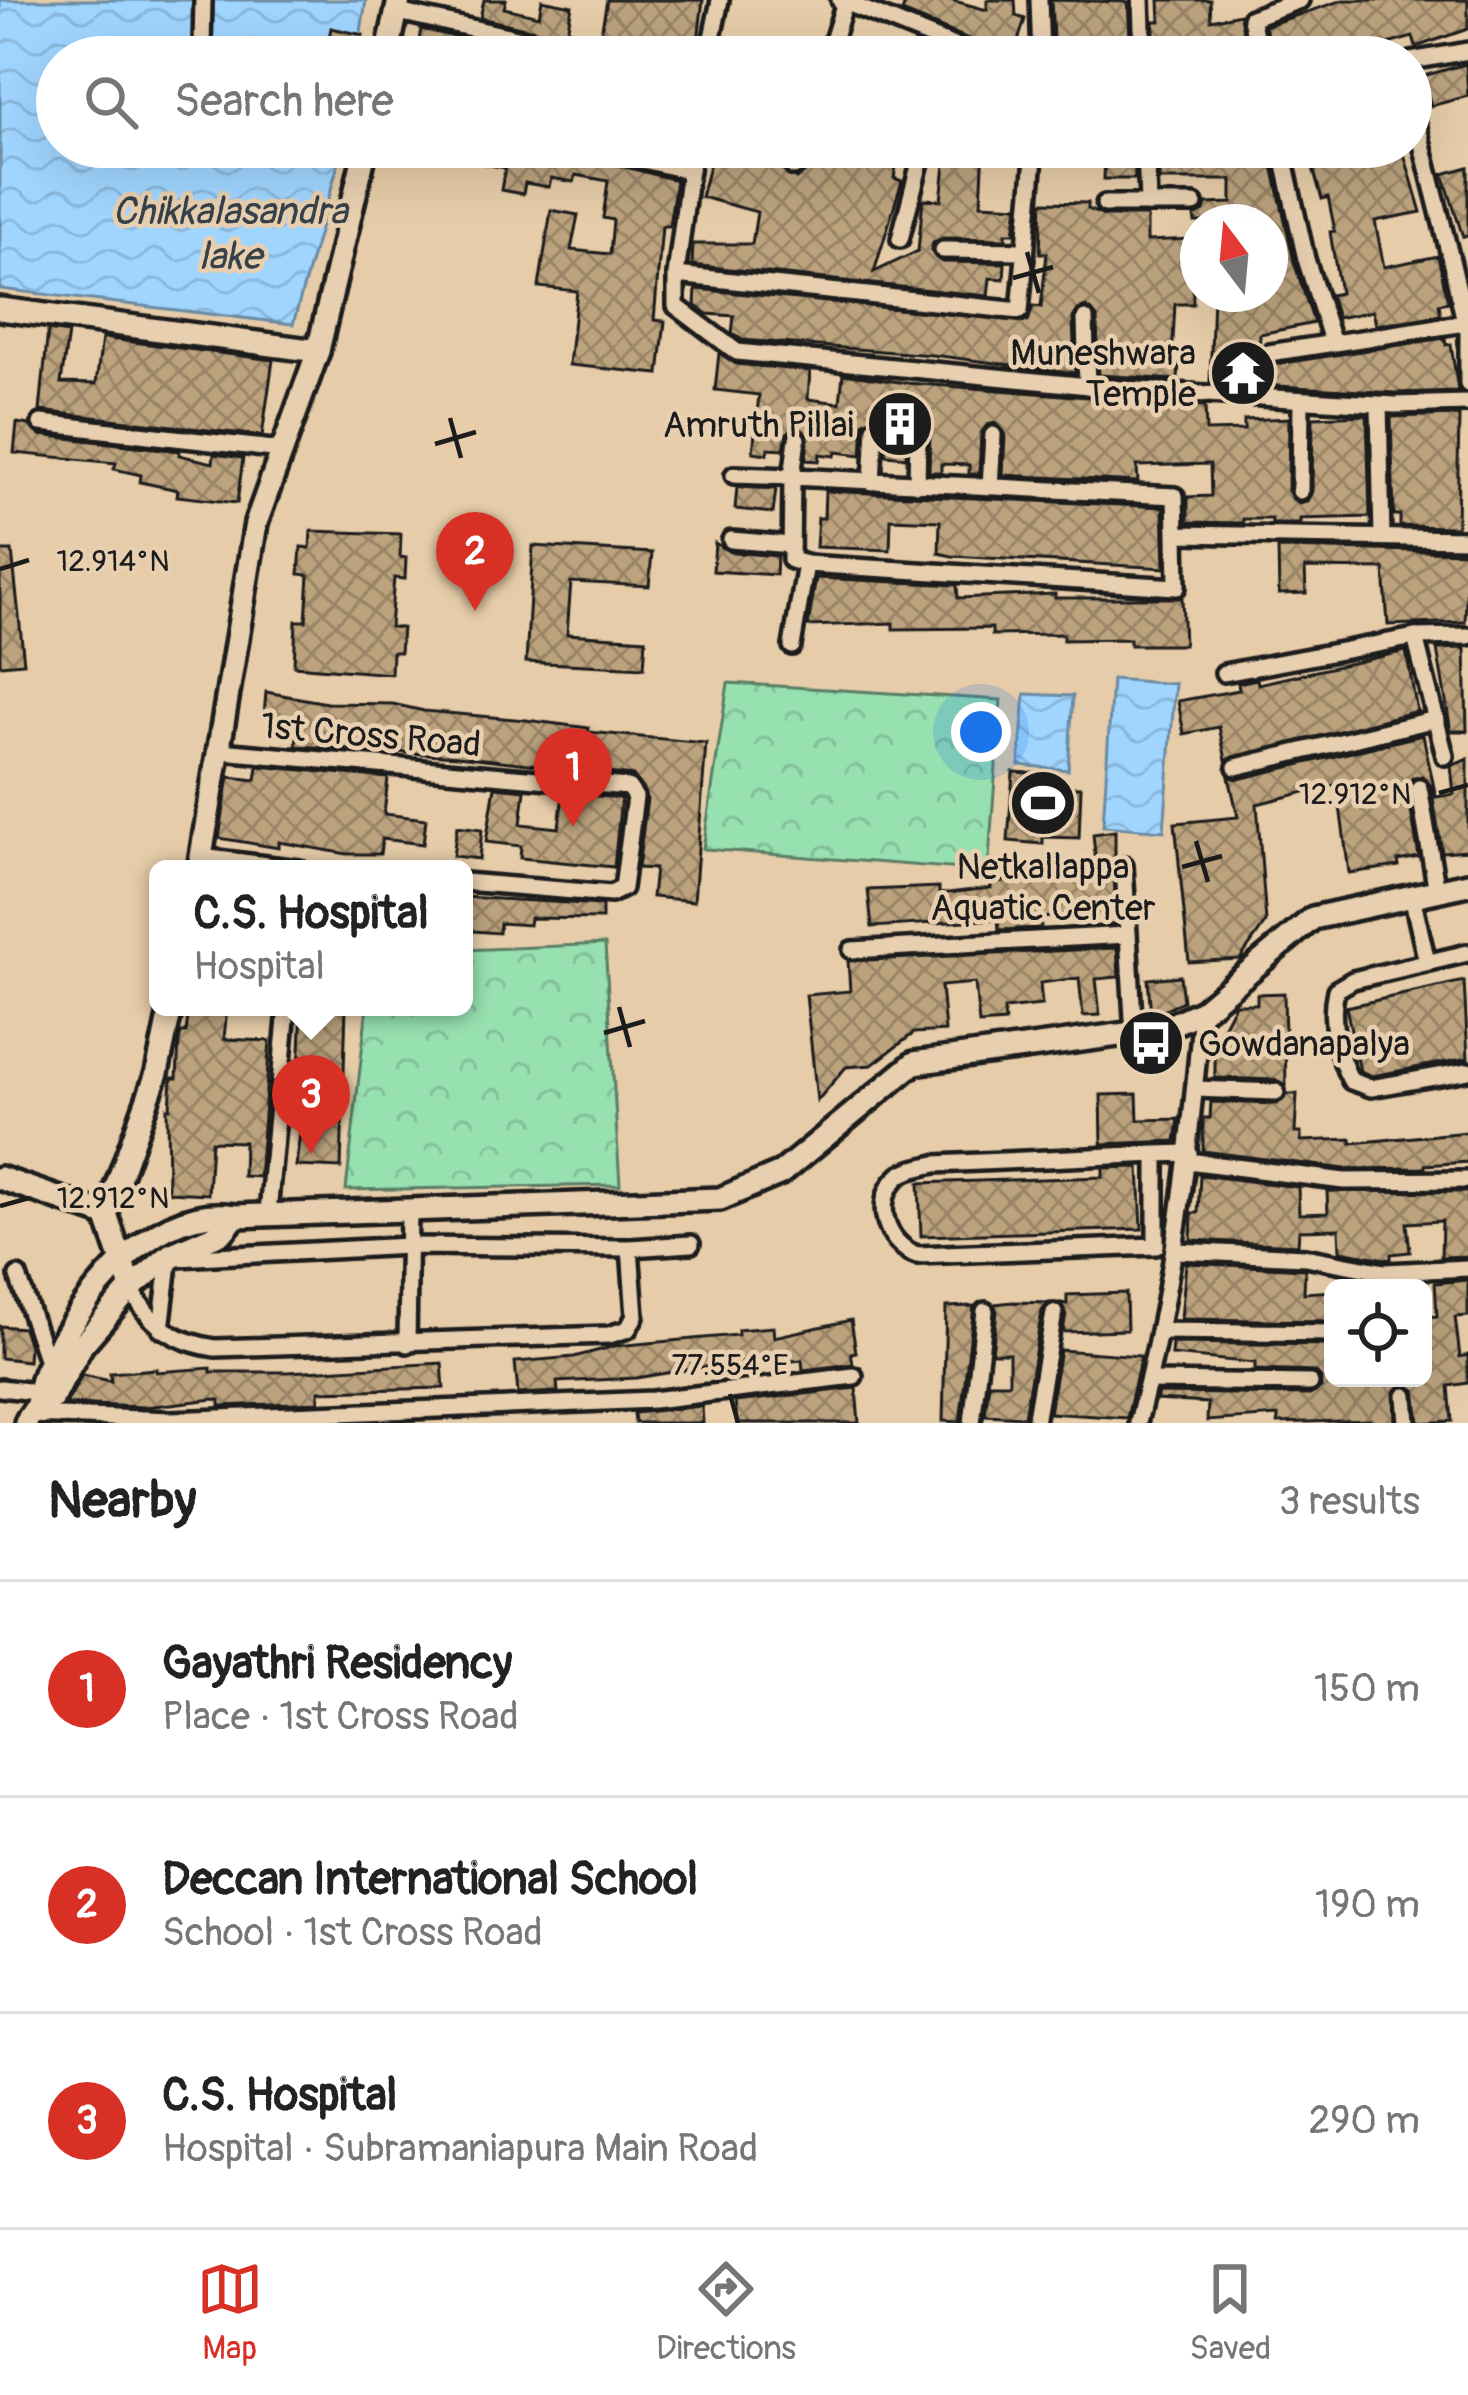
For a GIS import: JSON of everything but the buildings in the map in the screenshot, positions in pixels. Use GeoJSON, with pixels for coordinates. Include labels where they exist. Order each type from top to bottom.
{"type":"FeatureCollection","features":[{"type":"Feature","properties":{"kind":"main road"},"geometry":{"type":"LineString","coordinates":[[392,36],[399,6]]}},
{"type":"Feature","properties":{"kind":"main road"},"geometry":{"type":"LineString","coordinates":[[201,860],[256,524],[318,351],[361,168]]}},
{"type":"Feature","properties":{"kind":"main road"},"geometry":{"type":"LineString","coordinates":[[0,309],[318,351]]}},
{"type":"Feature","properties":{"kind":"main road"},"geometry":{"type":"LineString","coordinates":[[32,1409],[48,1364],[71,1326],[123,1261],[175,1223],[213,1213],[236,1216],[720,1199],[782,1173],[914,1063],[1162,1030],[1202,1010],[1313,918],[1468,884]]}},
{"type":"Feature","properties":{"kind":"main road"},"geometry":{"type":"LineString","coordinates":[[131,1288],[106,1215],[158,1073],[169,1016]]}},
{"type":"Feature","properties":{"kind":"main road"},"geometry":{"type":"LineString","coordinates":[[0,1178],[106,1215]]}},
{"type":"Feature","properties":{"kind":"main road"},"geometry":{"type":"LineString","coordinates":[[32,1409],[51,1400],[82,1345],[131,1288],[170,1255],[223,1232],[236,1216]]}},
{"type":"Feature","properties":{"kind":"street"},"geometry":{"type":"LineString","coordinates":[[202,0],[202,36]]}},
{"type":"Feature","properties":{"kind":"street"},"geometry":{"type":"LineString","coordinates":[[712,36],[720,0]]}},
{"type":"Feature","properties":{"kind":"street"},"geometry":{"type":"LineString","coordinates":[[1039,0],[1040,36]]}},
{"type":"Feature","properties":{"kind":"street"},"geometry":{"type":"LineString","coordinates":[[1142,0],[1143,36]]}},
{"type":"Feature","properties":{"kind":"street"},"geometry":{"type":"LineString","coordinates":[[1255,36],[1251,18],[1300,0]]}},
{"type":"Feature","properties":{"kind":"street"},"geometry":{"type":"LineString","coordinates":[[833,36],[842,1],[917,36]]}},
{"type":"Feature","properties":{"kind":"street"},"geometry":{"type":"LineString","coordinates":[[399,6],[519,36]]}},
{"type":"Feature","properties":{"kind":"street"},"geometry":{"type":"LineString","coordinates":[[1432,57],[1468,51]]}},
{"type":"Feature","properties":{"kind":"street"},"geometry":{"type":"LineString","coordinates":[[673,168],[689,172]]}},
{"type":"Feature","properties":{"kind":"street"},"geometry":{"type":"LineString","coordinates":[[690,168],[676,306],[737,352],[1088,386],[1379,405],[1468,403]]}},
{"type":"Feature","properties":{"kind":"street"},"geometry":{"type":"LineString","coordinates":[[900,238],[918,168]]}},
{"type":"Feature","properties":{"kind":"street"},"geometry":{"type":"LineString","coordinates":[[676,275],[1020,311],[1034,168]]}},
{"type":"Feature","properties":{"kind":"street"},"geometry":{"type":"LineString","coordinates":[[1147,168],[1148,203]]}},
{"type":"Feature","properties":{"kind":"street"},"geometry":{"type":"LineString","coordinates":[[1286,168],[1306,259],[1333,344]]}},
{"type":"Feature","properties":{"kind":"street"},"geometry":{"type":"LineString","coordinates":[[1430,168],[1467,322],[1468,384]]}},
{"type":"Feature","properties":{"kind":"street"},"geometry":{"type":"LineString","coordinates":[[1105,204],[1194,204]]}},
{"type":"Feature","properties":{"kind":"street"},"geometry":{"type":"LineString","coordinates":[[943,250],[1025,251]]}},
{"type":"Feature","properties":{"kind":"street"},"geometry":{"type":"LineString","coordinates":[[1085,319],[1088,386]]}},
{"type":"Feature","properties":{"kind":"street"},"geometry":{"type":"LineString","coordinates":[[1269,353],[1467,322]]}},
{"type":"Feature","properties":{"kind":"street"},"geometry":{"type":"LineString","coordinates":[[1300,400],[1300,490]]}},
{"type":"Feature","properties":{"kind":"street"},"geometry":{"type":"LineString","coordinates":[[1379,405],[1382,537]]}},
{"type":"Feature","properties":{"kind":"street"},"geometry":{"type":"LineString","coordinates":[[41,423],[282,450]]}},
{"type":"Feature","properties":{"kind":"street"},"geometry":{"type":"LineString","coordinates":[[872,482],[875,428]]}},
{"type":"Feature","properties":{"kind":"street"},"geometry":{"type":"LineString","coordinates":[[916,484],[918,434]]}},
{"type":"Feature","properties":{"kind":"street"},"geometry":{"type":"LineString","coordinates":[[990,487],[993,435]]}},
{"type":"Feature","properties":{"kind":"street"},"geometry":{"type":"LineString","coordinates":[[734,476],[792,477],[1175,496],[1177,587],[791,560],[792,477],[797,439]]}},
{"type":"Feature","properties":{"kind":"street"},"geometry":{"type":"LineString","coordinates":[[1176,533],[1468,539]]}},
{"type":"Feature","properties":{"kind":"street"},"geometry":{"type":"LineString","coordinates":[[731,540],[791,545]]}},
{"type":"Feature","properties":{"kind":"street"},"geometry":{"type":"LineString","coordinates":[[793,646],[806,564]]}},
{"type":"Feature","properties":{"kind":"street"},"geometry":{"type":"LineString","coordinates":[[1224,673],[1415,637],[1468,636]]}},
{"type":"Feature","properties":{"kind":"street"},"geometry":{"type":"LineString","coordinates":[[1415,637],[1445,756]]}},
{"type":"Feature","properties":{"kind":"street"},"geometry":{"type":"LineString","coordinates":[[1236,767],[1436,718]]}},
{"type":"Feature","properties":{"kind":"street","name":"1st Cross Road"},"geometry":{"type":"LineString","coordinates":[[220,751],[628,787],[635,797],[623,888],[611,894],[473,883]]}},
{"type":"Feature","properties":{"kind":"street"},"geometry":{"type":"LineString","coordinates":[[1419,788],[1437,891]]}},
{"type":"Feature","properties":{"kind":"street"},"geometry":{"type":"LineString","coordinates":[[1124,866],[1134,1035]]}},
{"type":"Feature","properties":{"kind":"street"},"geometry":{"type":"LineString","coordinates":[[1412,896],[1427,962]]}},
{"type":"Feature","properties":{"kind":"street"},"geometry":{"type":"LineString","coordinates":[[852,950],[1128,935]]}},
{"type":"Feature","properties":{"kind":"street"},"geometry":{"type":"LineString","coordinates":[[1468,953],[1353,980],[1336,990],[1331,1009],[1342,1065],[1351,1081],[1371,1088],[1468,1071]]}},
{"type":"Feature","properties":{"kind":"street"},"geometry":{"type":"LineString","coordinates":[[1138,1423],[1177,1251],[1202,1010]]}},
{"type":"Feature","properties":{"kind":"street"},"geometry":{"type":"LineString","coordinates":[[268,1214],[286,1019]]}},
{"type":"Feature","properties":{"kind":"street"},"geometry":{"type":"LineString","coordinates":[[1195,1089],[1276,1092]]}},
{"type":"Feature","properties":{"kind":"street"},"geometry":{"type":"LineString","coordinates":[[1156,1154],[1156,1246],[917,1255],[890,1238],[884,1208],[888,1189],[901,1173],[935,1164],[1156,1154],[1344,1181],[1468,1180]]}},
{"type":"Feature","properties":{"kind":"street"},"geometry":{"type":"LineString","coordinates":[[407,1344],[409,1209]]}},
{"type":"Feature","properties":{"kind":"street"},"geometry":{"type":"LineString","coordinates":[[161,1329],[169,1263],[177,1258],[408,1246],[691,1244]]}},
{"type":"Feature","properties":{"kind":"street"},"geometry":{"type":"LineString","coordinates":[[131,1288],[161,1329],[180,1341],[215,1348],[608,1335],[628,1329],[635,1316],[630,1248]]}},
{"type":"Feature","properties":{"kind":"street"},"geometry":{"type":"LineString","coordinates":[[1177,1251],[1305,1257],[1385,1271],[1468,1268]]}},
{"type":"Feature","properties":{"kind":"street"},"geometry":{"type":"LineString","coordinates":[[17,1276],[48,1364]]}},
{"type":"Feature","properties":{"kind":"street"},"geometry":{"type":"LineString","coordinates":[[972,1423],[985,1311]]}},
{"type":"Feature","properties":{"kind":"street"},"geometry":{"type":"LineString","coordinates":[[1034,1423],[1054,1313]]}},
{"type":"Feature","properties":{"kind":"street"},"geometry":{"type":"LineString","coordinates":[[1162,1331],[1324,1333]]}},
{"type":"Feature","properties":{"kind":"street"},"geometry":{"type":"LineString","coordinates":[[0,1388],[32,1409],[171,1420],[333,1418],[510,1414],[854,1376]]}},
{"type":"Feature","properties":{"kind":"street"},"geometry":{"type":"LineString","coordinates":[[1149,1381],[1310,1383]]}},
{"type":"Feature","properties":{"kind":"street"},"geometry":{"type":"LineString","coordinates":[[1405,1396],[1407,1423]]}},
{"type":"Feature","properties":{"kind":"green space"},"geometry":{"type":"Polygon","coordinates":[[[728,683],[1001,700],[988,871],[703,849],[728,683]]]}},
{"type":"Feature","properties":{"kind":"green space"},"geometry":{"type":"Polygon","coordinates":[[[605,944],[620,1185],[346,1190],[366,1016],[473,1016],[473,950],[605,944]]]}},
{"type":"Feature","properties":{"kind":"water","name":"Chikkalasandra lake"},"geometry":{"type":"Polygon","coordinates":[[[0,0],[366,0],[360,36],[36,36],[36,168],[337,168],[293,324],[0,289],[0,0]]]}},
{"type":"Feature","properties":{"kind":"water"},"geometry":{"type":"Polygon","coordinates":[[[1112,679],[1175,684],[1164,831],[1103,826],[1112,679]]]}},
{"type":"Feature","properties":{"kind":"water"},"geometry":{"type":"Polygon","coordinates":[[[1025,694],[1073,696],[1068,770],[1019,765],[1025,694]]]}},
{"type":"Feature","properties":{"kind":"place","name":"Muneshwara Temple"},"geometry":{"type":"Point","coordinates":[1243,373]}},
{"type":"Feature","properties":{"kind":"place","name":"Amruth Pillai"},"geometry":{"type":"Point","coordinates":[900,424]}},
{"type":"Feature","properties":{"kind":"place","name":"Deccan International School"},"geometry":{"type":"Point","coordinates":[475,611]}},
{"type":"Feature","properties":{"kind":"place","name":"Netkallappa Aquatic Center"},"geometry":{"type":"Point","coordinates":[1043,803]}},
{"type":"Feature","properties":{"kind":"place","name":"Gayathri Residency"},"geometry":{"type":"Point","coordinates":[573,827]}},
{"type":"Feature","properties":{"kind":"place","name":"Gowdanapalya"},"geometry":{"type":"Point","coordinates":[1151,1043]}},
{"type":"Feature","properties":{"kind":"place","name":"C.S. Hospital"},"geometry":{"type":"Point","coordinates":[311,1154]}}]}
